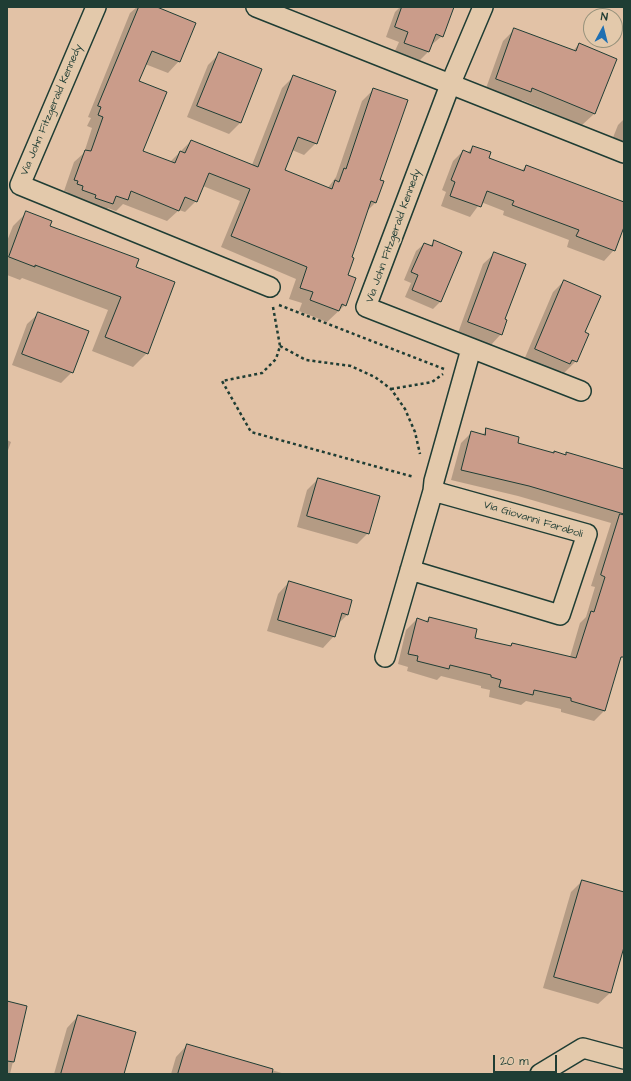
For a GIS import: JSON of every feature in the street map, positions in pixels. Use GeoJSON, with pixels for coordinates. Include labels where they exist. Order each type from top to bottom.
{"type":"FeatureCollection","features":[{"type":"Feature","properties":{"kind":"street","name":"Via John Fitzgerald Kennedy"},"geometry":{"type":"LineString","coordinates":[[96,7],[20,185],[270,287]]}},
{"type":"Feature","properties":{"kind":"street"},"geometry":{"type":"LineString","coordinates":[[256,7],[624,153]]}},
{"type":"Feature","properties":{"kind":"street"},"geometry":{"type":"LineString","coordinates":[[450,85],[483,7]]}},
{"type":"Feature","properties":{"kind":"street","name":"Via John Fitzgerald Kennedy"},"geometry":{"type":"LineString","coordinates":[[450,85],[366,307],[581,391]]}},
{"type":"Feature","properties":{"kind":"street"},"geometry":{"type":"LineString","coordinates":[[385,657],[434,491],[436,474],[472,348]]}},
{"type":"Feature","properties":{"kind":"street","name":"Via Giovanni Faraboli"},"geometry":{"type":"LineString","coordinates":[[410,570],[560,615],[587,534],[434,491]]}},
{"type":"Feature","properties":{"kind":"street"},"geometry":{"type":"LineString","coordinates":[[540,1074],[583,1048],[624,1060]]}},
{"type":"Feature","properties":{"kind":"path"},"geometry":{"type":"LineString","coordinates":[[391,389],[432,382],[447,370],[272,302],[280,346],[276,359],[262,373],[222,381],[251,432],[417,478],[418,472]]}},
{"type":"Feature","properties":{"kind":"path"},"geometry":{"type":"LineString","coordinates":[[280,346],[306,360],[351,366],[375,377],[391,389],[405,409],[415,432],[420,452],[419,459]]}},
{"type":"Feature","properties":{"kind":"building"},"geometry":{"type":"Polygon","coordinates":[[[139,7],[157,7],[196,23],[180,62],[152,51],[139,81],[167,92],[143,151],[175,163],[180,151],[185,153],[191,140],[258,167],[293,75],[336,91],[317,144],[298,137],[285,170],[332,189],[335,180],[339,182],[344,168],[346,169],[373,88],[408,100],[380,180],[384,181],[376,203],[371,201],[352,257],[354,258],[348,275],[356,278],[346,306],[342,304],[339,311],[310,300],[313,292],[300,288],[307,267],[231,236],[250,189],[209,173],[197,202],[185,197],[179,211],[131,191],[128,200],[116,196],[113,204],[95,198],[96,195],[82,190],[83,186],[77,184],[78,181],[74,180],[85,150],[91,151],[103,117],[98,115],[101,107],[98,106],[139,7]]]}},
{"type":"Feature","properties":{"kind":"building"},"geometry":{"type":"Polygon","coordinates":[[[402,7],[454,7],[443,37],[436,34],[429,52],[404,43],[408,32],[395,27],[402,7]]]}},
{"type":"Feature","properties":{"kind":"building"},"geometry":{"type":"Polygon","coordinates":[[[514,28],[576,51],[579,43],[583,45],[583,48],[591,48],[617,59],[595,114],[532,88],[531,92],[496,79],[514,28]]]}},
{"type":"Feature","properties":{"kind":"building"},"geometry":{"type":"Polygon","coordinates":[[[219,52],[262,69],[241,123],[197,106],[219,52]]]}},
{"type":"Feature","properties":{"kind":"building"},"geometry":{"type":"Polygon","coordinates":[[[473,146],[491,152],[489,158],[524,171],[526,165],[624,202],[624,227],[615,251],[576,236],[579,230],[512,205],[514,201],[487,191],[481,207],[450,196],[455,182],[451,180],[463,150],[470,153],[473,146]]]}},
{"type":"Feature","properties":{"kind":"building"},"geometry":{"type":"Polygon","coordinates":[[[26,211],[52,221],[50,226],[139,259],[136,267],[175,282],[148,354],[105,337],[121,297],[35,265],[35,267],[9,257],[26,211]]]}},
{"type":"Feature","properties":{"kind":"building"},"geometry":{"type":"Polygon","coordinates":[[[434,240],[462,252],[441,302],[412,290],[418,275],[411,272],[424,243],[432,246],[434,240]]]}},
{"type":"Feature","properties":{"kind":"building"},"geometry":{"type":"Polygon","coordinates":[[[494,252],[526,264],[505,319],[507,320],[502,335],[468,322],[494,252]]]}},
{"type":"Feature","properties":{"kind":"building"},"geometry":{"type":"Polygon","coordinates":[[[564,280],[601,296],[585,332],[589,334],[577,362],[572,360],[570,364],[535,349],[564,280]]]}},
{"type":"Feature","properties":{"kind":"building"},"geometry":{"type":"Polygon","coordinates":[[[38,312],[89,331],[73,373],[22,354],[38,312]]]}},
{"type":"Feature","properties":{"kind":"building"},"geometry":{"type":"Polygon","coordinates":[[[486,428],[519,437],[518,443],[554,453],[554,451],[566,455],[566,452],[624,469],[624,514],[529,486],[461,470],[471,431],[485,435],[486,428]]]}},
{"type":"Feature","properties":{"kind":"building"},"geometry":{"type":"Polygon","coordinates":[[[318,478],[380,496],[369,534],[307,516],[318,478]]]}},
{"type":"Feature","properties":{"kind":"building"},"geometry":{"type":"Polygon","coordinates":[[[620,514],[624,515],[624,657],[621,657],[605,711],[571,701],[571,698],[534,690],[533,695],[499,687],[501,680],[491,677],[491,675],[450,665],[449,669],[417,661],[418,656],[408,654],[417,618],[428,622],[429,617],[477,629],[475,638],[511,646],[512,643],[576,658],[591,611],[594,612],[605,577],[601,575],[620,514]]]}},
{"type":"Feature","properties":{"kind":"building"},"geometry":{"type":"Polygon","coordinates":[[[289,581],[352,600],[348,615],[342,613],[335,637],[278,620],[289,581]]]}},
{"type":"Feature","properties":{"kind":"building"},"geometry":{"type":"Polygon","coordinates":[[[582,880],[624,892],[624,947],[611,993],[554,977],[582,880]]]}},
{"type":"Feature","properties":{"kind":"building"},"geometry":{"type":"Polygon","coordinates":[[[7,1001],[27,1006],[14,1062],[7,1061],[7,1001]]]}},
{"type":"Feature","properties":{"kind":"building"},"geometry":{"type":"Polygon","coordinates":[[[78,1015],[136,1032],[124,1074],[61,1074],[78,1015]]]}},
{"type":"Feature","properties":{"kind":"building"},"geometry":{"type":"Polygon","coordinates":[[[187,1044],[273,1069],[272,1074],[178,1074],[187,1044]]]}}]}
